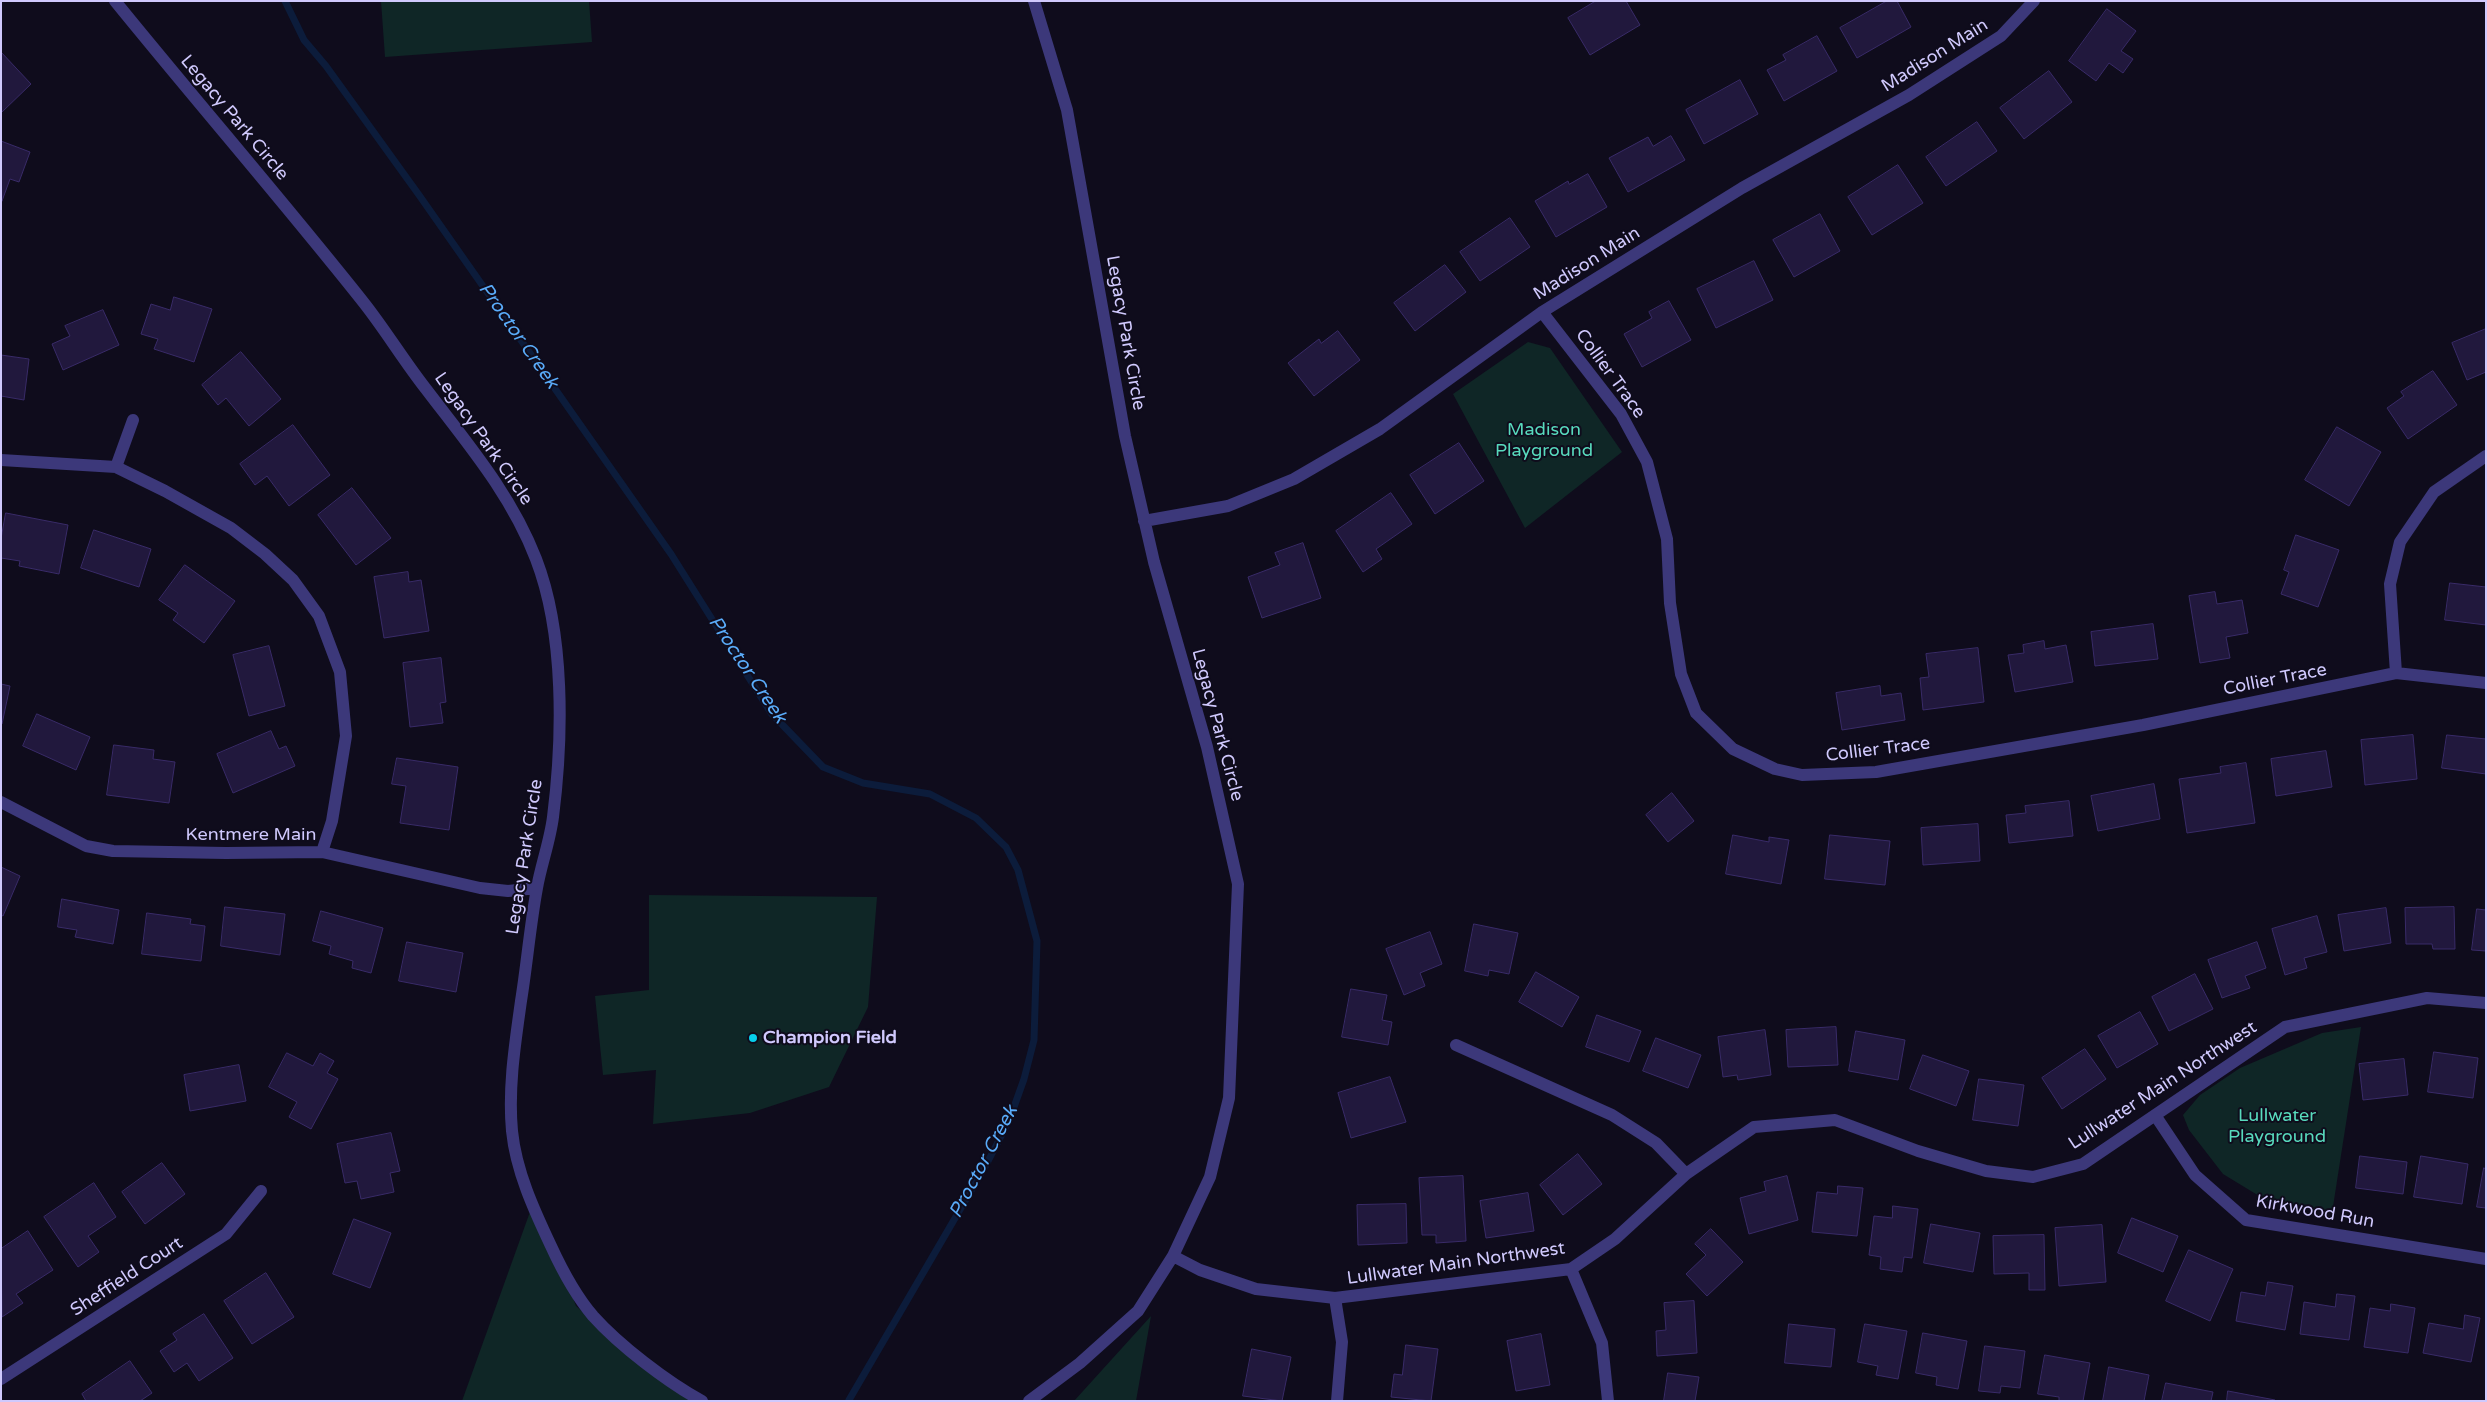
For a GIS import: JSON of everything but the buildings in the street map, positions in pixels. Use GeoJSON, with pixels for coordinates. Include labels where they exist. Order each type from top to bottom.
{"type":"FeatureCollection","features":[{"type":"Feature","properties":{"kind":"street","name":"Legacy Park Circle"},"geometry":{"type":"LineString","coordinates":[[115,1],[366,306],[427,390],[460,431],[515,510],[538,563],[554,630],[560,686],[553,820],[537,888],[517,1035],[510,1106],[512,1136],[518,1164],[534,1210],[559,1263],[593,1315],[649,1365],[702,1401]]}},
{"type":"Feature","properties":{"kind":"street","name":"Legacy Park Circle"},"geometry":{"type":"LineString","coordinates":[[1029,1401],[1080,1363],[1138,1311],[1173,1256],[1210,1177],[1229,1098],[1238,884],[1208,747],[1154,562],[1144,521],[1125,436],[1068,110],[1034,1]]}},
{"type":"Feature","properties":{"kind":"street","name":"Madison Main"},"geometry":{"type":"LineString","coordinates":[[1144,521],[1228,506],[1294,480],[1380,429],[1542,312],[1742,188],[1909,95],[2001,36],[2034,1]]}},
{"type":"Feature","properties":{"kind":"street","name":"Collier Trace"},"geometry":{"type":"LineString","coordinates":[[1542,312],[1621,414],[1647,462],[1667,539],[1670,603],[1681,674],[1696,713],[1733,750],[1775,769],[1802,775],[1876,772],[2143,725],[2396,674],[2486,683]]}},
{"type":"Feature","properties":{"kind":"street"},"geometry":{"type":"LineString","coordinates":[[116,467],[133,420]]}},
{"type":"Feature","properties":{"kind":"street"},"geometry":{"type":"LineString","coordinates":[[2396,674],[2390,584],[2400,542],[2434,492],[2486,456]]}},
{"type":"Feature","properties":{"kind":"street"},"geometry":{"type":"LineString","coordinates":[[1,460],[116,467],[165,491],[231,528],[265,554],[293,580],[319,616],[340,672],[346,736],[332,821],[322,852]]}},
{"type":"Feature","properties":{"kind":"street","name":"Kentmere Main"},"geometry":{"type":"LineString","coordinates":[[1,802],[86,846],[113,851],[226,854],[322,852],[480,888],[508,891],[537,888]]}},
{"type":"Feature","properties":{"kind":"street","name":"Lullwater Main Northwest"},"geometry":{"type":"LineString","coordinates":[[1173,1256],[1200,1270],[1256,1289],[1335,1298],[1571,1269],[1615,1239],[1686,1174],[1754,1127],[1836,1120],[1918,1151],[1986,1171],[2033,1177],[2083,1164],[2285,1027],[2427,998],[2486,1003]]}},
{"type":"Feature","properties":{"kind":"street"},"geometry":{"type":"LineString","coordinates":[[1456,1046],[1612,1115],[1656,1143],[1686,1174]]}},
{"type":"Feature","properties":{"kind":"street","name":"Kirkwood Run"},"geometry":{"type":"LineString","coordinates":[[2155,1115],[2195,1175],[2246,1220],[2486,1259]]}},
{"type":"Feature","properties":{"kind":"street","name":"Sheffield Court"},"geometry":{"type":"LineString","coordinates":[[1,1379],[226,1234],[260,1191]]}},
{"type":"Feature","properties":{"kind":"street"},"geometry":{"type":"LineString","coordinates":[[1571,1269],[1602,1343],[1608,1401]]}},
{"type":"Feature","properties":{"kind":"street"},"geometry":{"type":"LineString","coordinates":[[1335,1298],[1342,1342],[1337,1401]]}},
{"type":"Feature","properties":{"kind":"green space"},"geometry":{"type":"Polygon","coordinates":[[[381,1],[589,1],[592,42],[385,57],[381,1]]]}},
{"type":"Feature","properties":{"kind":"green space","name":"Madison Playground"},"geometry":{"type":"Polygon","coordinates":[[[1528,342],[1550,348],[1622,452],[1525,528],[1453,394],[1528,342]]]}},
{"type":"Feature","properties":{"kind":"green space","name":"Champion Field"},"geometry":{"type":"Polygon","coordinates":[[[649,895],[877,897],[868,1007],[829,1087],[750,1113],[653,1124],[656,1070],[603,1075],[595,996],[649,990],[649,895]]]}},
{"type":"Feature","properties":{"kind":"green space","name":"Lullwater Playground"},"geometry":{"type":"Polygon","coordinates":[[[2361,1027],[2332,1213],[2269,1202],[2223,1174],[2189,1130],[2183,1115],[2200,1095],[2240,1068],[2322,1033],[2361,1027]]]}},
{"type":"Feature","properties":{"kind":"green space"},"geometry":{"type":"Polygon","coordinates":[[[535,1198],[576,1306],[663,1383],[701,1401],[462,1401],[535,1198]]]}},
{"type":"Feature","properties":{"kind":"green space"},"geometry":{"type":"Polygon","coordinates":[[[1151,1316],[1136,1401],[1074,1401],[1151,1316]]]}},
{"type":"Feature","properties":{"kind":"waterway","name":"Proctor Creek"},"geometry":{"type":"LineString","coordinates":[[285,1],[304,40],[326,66],[419,195],[671,554],[771,713],[823,767],[863,783],[930,794],[976,818],[1006,847],[1018,870],[1037,941],[1034,1040],[1024,1079],[1009,1121],[986,1165],[849,1400]]}},
{"type":"Feature","properties":{"kind":"place","name":"Champion Field"},"geometry":{"type":"Point","coordinates":[753,1038]}}]}
